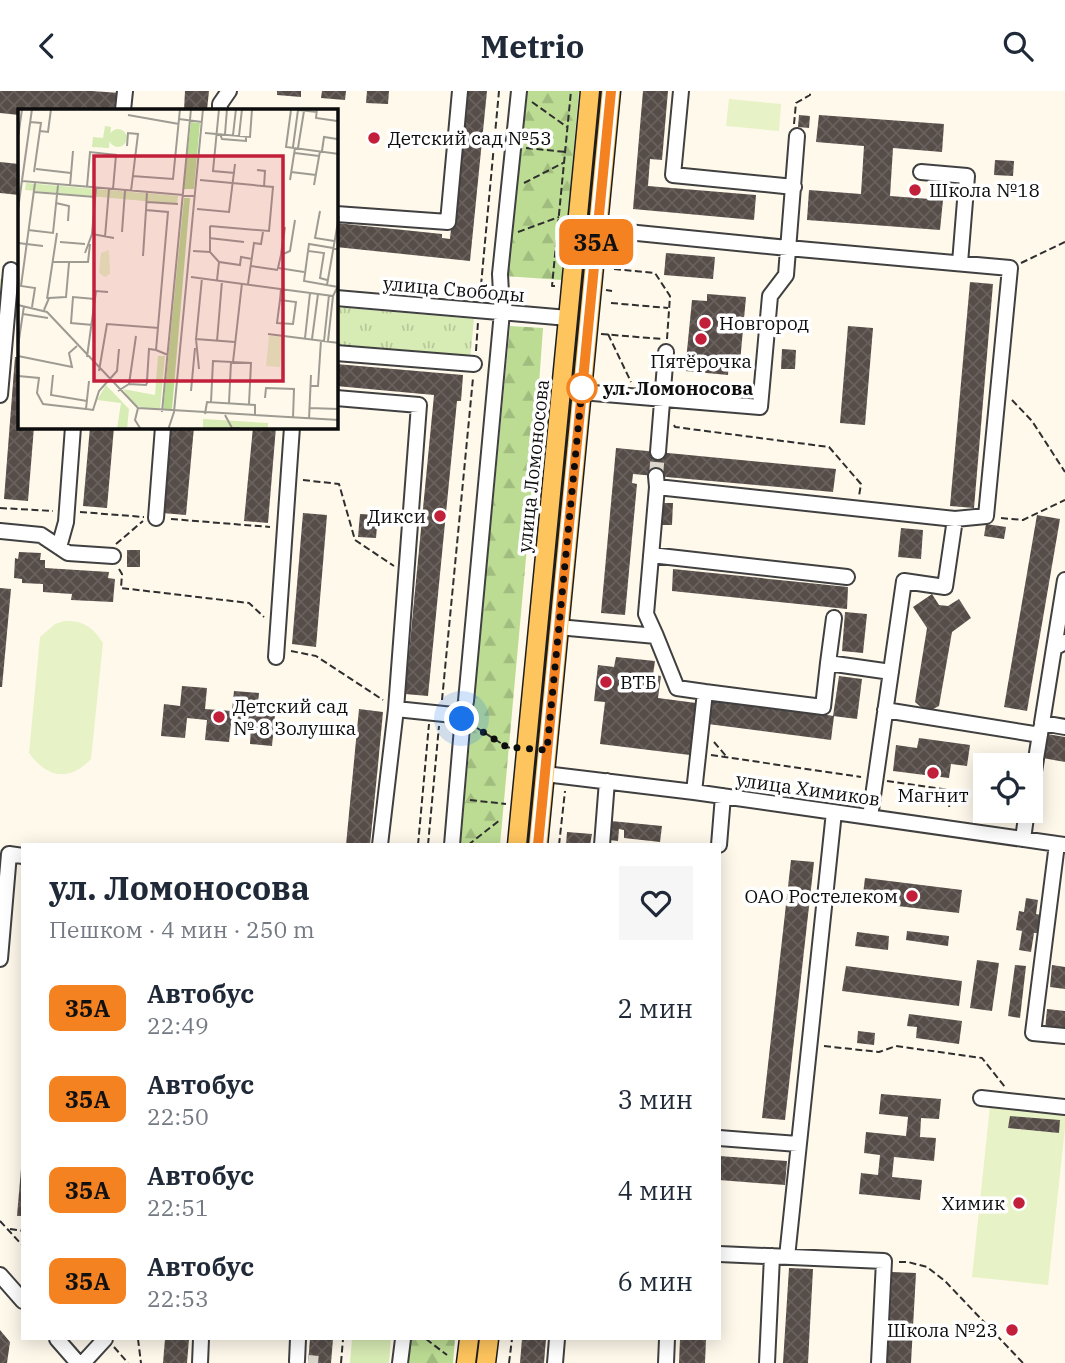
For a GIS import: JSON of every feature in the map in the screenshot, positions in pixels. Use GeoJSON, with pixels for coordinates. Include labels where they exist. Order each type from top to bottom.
{"type":"FeatureCollection","features":[{"type":"Feature","properties":{"kind":"main road","name":"улица Ломоносова"},"geometry":{"type":"LineString","coordinates":[[517,843],[590,91]]}},
{"type":"Feature","properties":{"kind":"main road","name":"улица Ломоносова"},"geometry":{"type":"LineString","coordinates":[[538,843],[611,91]]}},
{"type":"Feature","properties":{"kind":"main road"},"geometry":{"type":"LineString","coordinates":[[584,156],[604,158]]}},
{"type":"Feature","properties":{"kind":"main road"},"geometry":{"type":"LineString","coordinates":[[548,527],[568,529]]}},
{"type":"Feature","properties":{"kind":"main road"},"geometry":{"type":"LineString","coordinates":[[466,1363],[469,1340]]}},
{"type":"Feature","properties":{"kind":"main road"},"geometry":{"type":"LineString","coordinates":[[486,1363],[489,1340]]}},
{"type":"Feature","properties":{"kind":"street"},"geometry":{"type":"LineString","coordinates":[[123,109],[125,91]]}},
{"type":"Feature","properties":{"kind":"street"},"geometry":{"type":"LineString","coordinates":[[220,109],[220,104],[229,91]]}},
{"type":"Feature","properties":{"kind":"street"},"geometry":{"type":"LineString","coordinates":[[338,214],[447,222],[460,91]]}},
{"type":"Feature","properties":{"kind":"street"},"geometry":{"type":"LineString","coordinates":[[681,91],[673,175],[794,187]]}},
{"type":"Feature","properties":{"kind":"street"},"geometry":{"type":"LineString","coordinates":[[452,843],[502,312],[500,274],[503,237],[519,92]]}},
{"type":"Feature","properties":{"kind":"street"},"geometry":{"type":"LineString","coordinates":[[581,392],[760,407],[770,296],[786,275],[797,137]]}},
{"type":"Feature","properties":{"kind":"street"},"geometry":{"type":"LineString","coordinates":[[921,172],[967,176],[960,263]]}},
{"type":"Feature","properties":{"kind":"street"},"geometry":{"type":"LineString","coordinates":[[597,229],[1010,268],[986,516],[955,519],[656,481],[646,614],[677,688],[822,707],[834,618]]}},
{"type":"Feature","properties":{"kind":"street"},"geometry":{"type":"LineString","coordinates":[[0,395],[3,323],[10,270]]}},
{"type":"Feature","properties":{"kind":"street","name":"улица Свободы"},"geometry":{"type":"LineString","coordinates":[[338,298],[568,318]]}},
{"type":"Feature","properties":{"kind":"street"},"geometry":{"type":"LineString","coordinates":[[658,452],[666,352]]}},
{"type":"Feature","properties":{"kind":"street"},"geometry":{"type":"LineString","coordinates":[[338,353],[474,364]]}},
{"type":"Feature","properties":{"kind":"street"},"geometry":{"type":"LineString","coordinates":[[338,398],[419,405],[396,709],[380,843]]}},
{"type":"Feature","properties":{"kind":"street"},"geometry":{"type":"LineString","coordinates":[[59,547],[66,522],[73,429]]}},
{"type":"Feature","properties":{"kind":"street"},"geometry":{"type":"LineString","coordinates":[[151,518],[163,429]]}},
{"type":"Feature","properties":{"kind":"street"},"geometry":{"type":"LineString","coordinates":[[276,652],[292,429]]}},
{"type":"Feature","properties":{"kind":"street"},"geometry":{"type":"LineString","coordinates":[[870,817],[904,581],[945,587],[955,519]]}},
{"type":"Feature","properties":{"kind":"street"},"geometry":{"type":"LineString","coordinates":[[0,531],[41,535],[68,553],[113,556]]}},
{"type":"Feature","properties":{"kind":"street"},"geometry":{"type":"LineString","coordinates":[[651,555],[847,577]]}},
{"type":"Feature","properties":{"kind":"street"},"geometry":{"type":"LineString","coordinates":[[1037,753],[1060,645],[1065,580]]}},
{"type":"Feature","properties":{"kind":"street"},"geometry":{"type":"LineString","coordinates":[[558,627],[656,636]]}},
{"type":"Feature","properties":{"kind":"street"},"geometry":{"type":"LineString","coordinates":[[828,663],[891,672]]}},
{"type":"Feature","properties":{"kind":"street"},"geometry":{"type":"LineString","coordinates":[[694,792],[705,692]]}},
{"type":"Feature","properties":{"kind":"street"},"geometry":{"type":"LineString","coordinates":[[396,709],[462,717]]}},
{"type":"Feature","properties":{"kind":"street"},"geometry":{"type":"LineString","coordinates":[[885,710],[1041,729],[1065,727]]}},
{"type":"Feature","properties":{"kind":"street","name":"улица Химиков"},"geometry":{"type":"LineString","coordinates":[[544,774],[694,792],[1061,844]]}},
{"type":"Feature","properties":{"kind":"street"},"geometry":{"type":"LineString","coordinates":[[601,843],[607,781]]}},
{"type":"Feature","properties":{"kind":"street"},"geometry":{"type":"LineString","coordinates":[[719,843],[723,796]]}},
{"type":"Feature","properties":{"kind":"street"},"geometry":{"type":"LineString","coordinates":[[766,1363],[779,1256],[797,1144],[834,812]]}},
{"type":"Feature","properties":{"kind":"street"},"geometry":{"type":"LineString","coordinates":[[1023,839],[1025,823]]}},
{"type":"Feature","properties":{"kind":"street"},"geometry":{"type":"LineString","coordinates":[[1061,844],[1049,907],[1034,1033],[1065,1036]]}},
{"type":"Feature","properties":{"kind":"street"},"geometry":{"type":"LineString","coordinates":[[0,959],[3,898],[9,855],[21,856]]}},
{"type":"Feature","properties":{"kind":"street"},"geometry":{"type":"LineString","coordinates":[[1049,907],[1065,909]]}},
{"type":"Feature","properties":{"kind":"street"},"geometry":{"type":"LineString","coordinates":[[981,1098],[1065,1107]]}},
{"type":"Feature","properties":{"kind":"street"},"geometry":{"type":"LineString","coordinates":[[721,1137],[797,1144]]}},
{"type":"Feature","properties":{"kind":"street"},"geometry":{"type":"LineString","coordinates":[[721,1254],[884,1261],[880,1363]]}},
{"type":"Feature","properties":{"kind":"street"},"geometry":{"type":"LineString","coordinates":[[0,1275],[21,1299]]}},
{"type":"Feature","properties":{"kind":"street"},"geometry":{"type":"LineString","coordinates":[[58,1340],[80,1363],[109,1343]]}},
{"type":"Feature","properties":{"kind":"street"},"geometry":{"type":"LineString","coordinates":[[200,1363],[201,1340]]}},
{"type":"Feature","properties":{"kind":"street"},"geometry":{"type":"LineString","coordinates":[[298,1340],[300,1362]]}},
{"type":"Feature","properties":{"kind":"street"},"geometry":{"type":"LineString","coordinates":[[400,1363],[403,1340]]}},
{"type":"Feature","properties":{"kind":"street"},"geometry":{"type":"LineString","coordinates":[[555,1363],[557,1340]]}},
{"type":"Feature","properties":{"kind":"street"},"geometry":{"type":"LineString","coordinates":[[666,1363],[667,1340]]}},
{"type":"Feature","properties":{"kind":"path"},"geometry":{"type":"LineString","coordinates":[[428,843],[437,714],[474,364],[499,91]]}},
{"type":"Feature","properties":{"kind":"path"},"geometry":{"type":"LineString","coordinates":[[552,286],[571,91]]}},
{"type":"Feature","properties":{"kind":"path"},"geometry":{"type":"LineString","coordinates":[[797,137],[793,128],[796,103],[810,95],[810,91]]}},
{"type":"Feature","properties":{"kind":"path"},"geometry":{"type":"LineString","coordinates":[[519,92],[568,128]]}},
{"type":"Feature","properties":{"kind":"path"},"geometry":{"type":"LineString","coordinates":[[513,147],[565,152]]}},
{"type":"Feature","properties":{"kind":"path"},"geometry":{"type":"LineString","coordinates":[[488,201],[565,162]]}},
{"type":"Feature","properties":{"kind":"path"},"geometry":{"type":"LineString","coordinates":[[484,244],[559,217]]}},
{"type":"Feature","properties":{"kind":"path"},"geometry":{"type":"LineString","coordinates":[[1010,268],[1065,242]]}},
{"type":"Feature","properties":{"kind":"path"},"geometry":{"type":"LineString","coordinates":[[587,332],[667,339],[670,296],[655,274],[614,269]]}},
{"type":"Feature","properties":{"kind":"path"},"geometry":{"type":"LineString","coordinates":[[611,303],[669,308]]}},
{"type":"Feature","properties":{"kind":"path"},"geometry":{"type":"LineString","coordinates":[[608,334],[632,384]]}},
{"type":"Feature","properties":{"kind":"path"},"geometry":{"type":"LineString","coordinates":[[999,386],[1032,421],[1065,472]]}},
{"type":"Feature","properties":{"kind":"path"},"geometry":{"type":"LineString","coordinates":[[662,399],[675,427],[829,447],[861,484],[856,507]]}},
{"type":"Feature","properties":{"kind":"path"},"geometry":{"type":"LineString","coordinates":[[288,479],[339,484],[355,540],[406,574]]}},
{"type":"Feature","properties":{"kind":"path"},"geometry":{"type":"LineString","coordinates":[[986,516],[1023,520],[1065,500]]}},
{"type":"Feature","properties":{"kind":"path"},"geometry":{"type":"LineString","coordinates":[[151,518],[116,542],[113,556],[122,574],[121,588],[249,603],[277,628]]}},
{"type":"Feature","properties":{"kind":"path"},"geometry":{"type":"LineString","coordinates":[[276,652],[316,656],[396,709]]}},
{"type":"Feature","properties":{"kind":"path"},"geometry":{"type":"LineString","coordinates":[[418,843],[437,714]]}},
{"type":"Feature","properties":{"kind":"path"},"geometry":{"type":"LineString","coordinates":[[462,717],[507,747],[526,749]]}},
{"type":"Feature","properties":{"kind":"path"},"geometry":{"type":"LineString","coordinates":[[702,727],[726,757]]}},
{"type":"Feature","properties":{"kind":"path"},"geometry":{"type":"LineString","coordinates":[[698,753],[871,778]]}},
{"type":"Feature","properties":{"kind":"path"},"geometry":{"type":"LineString","coordinates":[[884,780],[950,790],[949,810]]}},
{"type":"Feature","properties":{"kind":"path"},"geometry":{"type":"LineString","coordinates":[[559,843],[565,786]]}},
{"type":"Feature","properties":{"kind":"path"},"geometry":{"type":"LineString","coordinates":[[471,843],[500,820]]}},
{"type":"Feature","properties":{"kind":"path"},"geometry":{"type":"LineString","coordinates":[[808,1045],[879,1052],[896,1046],[982,1058],[1016,1102]]}},
{"type":"Feature","properties":{"kind":"path"},"geometry":{"type":"LineString","coordinates":[[0,1221],[21,1244]]}},
{"type":"Feature","properties":{"kind":"path"},"geometry":{"type":"LineString","coordinates":[[7,1229],[21,1231]]}},
{"type":"Feature","properties":{"kind":"path"},"geometry":{"type":"LineString","coordinates":[[884,1261],[908,1262],[927,1267],[945,1281],[1023,1363]]}},
{"type":"Feature","properties":{"kind":"path"},"geometry":{"type":"LineString","coordinates":[[138,1340],[141,1363]]}},
{"type":"Feature","properties":{"kind":"path"},"geometry":{"type":"LineString","coordinates":[[341,1363],[343,1340]]}},
{"type":"Feature","properties":{"kind":"path"},"geometry":{"type":"LineString","coordinates":[[427,1340],[447,1355]]}},
{"type":"Feature","properties":{"kind":"path"},"geometry":{"type":"LineString","coordinates":[[509,1363],[512,1340]]}},
{"type":"Feature","properties":{"kind":"path"},"geometry":{"type":"LineString","coordinates":[[109,1343],[128,1363]]}},
{"type":"Feature","properties":{"kind":"green space"},"geometry":{"type":"Polygon","coordinates":[[[524,91],[579,91],[562,280],[503,276],[524,91]]]}},
{"type":"Feature","properties":{"kind":"green space"},"geometry":{"type":"Polygon","coordinates":[[[729,99],[781,104],[779,131],[726,126],[729,99]]]}},
{"type":"Feature","properties":{"kind":"green space"},"geometry":{"type":"Polygon","coordinates":[[[589,171],[596,171],[563,514],[556,513],[589,171]]]}},
{"type":"Feature","properties":{"kind":"green space"},"geometry":{"type":"Polygon","coordinates":[[[0,279],[18,280],[18,320],[0,318],[0,279]]]}},
{"type":"Feature","properties":{"kind":"green space"},"geometry":{"type":"Polygon","coordinates":[[[338,307],[474,319],[470,360],[338,348],[338,307]]]}},
{"type":"Feature","properties":{"kind":"green space"},"geometry":{"type":"Polygon","coordinates":[[[510,326],[543,328],[529,525],[500,843],[460,843],[510,326]]]}},
{"type":"Feature","properties":{"kind":"green space"},"geometry":{"type":"Polygon","coordinates":[[[553,542],[560,543],[530,843],[523,843],[553,542]]]}},
{"type":"Feature","properties":{"kind":"green space"},"geometry":{"type":"Polygon","coordinates":[[[64,621],[87,626],[103,643],[91,759],[75,771],[58,774],[43,768],[29,753],[40,637],[55,624],[64,621]]]}},
{"type":"Feature","properties":{"kind":"green space","name":"Химик"},"geometry":{"type":"Polygon","coordinates":[[[990,1106],[1065,1114],[1048,1285],[972,1277],[990,1106]]]}},
{"type":"Feature","properties":{"kind":"green space"},"geometry":{"type":"Polygon","coordinates":[[[352,1340],[391,1340],[389,1363],[350,1363],[352,1340]]]}},
{"type":"Feature","properties":{"kind":"green space"},"geometry":{"type":"Polygon","coordinates":[[[409,1340],[455,1340],[453,1363],[407,1363],[409,1340]]]}},
{"type":"Feature","properties":{"kind":"building"},"geometry":{"type":"Polygon","coordinates":[[[0,91],[120,93],[119,109],[18,109],[18,115],[0,113],[0,91]]]}},
{"type":"Feature","properties":{"kind":"building"},"geometry":{"type":"Polygon","coordinates":[[[185,91],[209,91],[207,109],[184,109],[185,91]]]}},
{"type":"Feature","properties":{"kind":"building"},"geometry":{"type":"Polygon","coordinates":[[[277,91],[301,91],[301,97],[277,95],[277,91]]]}},
{"type":"Feature","properties":{"kind":"building"},"geometry":{"type":"Polygon","coordinates":[[[322,91],[346,91],[345,100],[321,98],[322,91]]]}},
{"type":"Feature","properties":{"kind":"building"},"geometry":{"type":"Polygon","coordinates":[[[367,91],[389,91],[388,104],[366,103],[367,91]]]}},
{"type":"Feature","properties":{"kind":"building"},"geometry":{"type":"Polygon","coordinates":[[[464,91],[487,91],[470,261],[338,247],[338,223],[442,234],[442,238],[450,239],[464,91]]]}},
{"type":"Feature","properties":{"kind":"building"},"geometry":{"type":"Polygon","coordinates":[[[643,91],[668,91],[662,160],[650,159],[648,186],[756,195],[754,220],[633,209],[643,91]]]}},
{"type":"Feature","properties":{"kind":"building"},"geometry":{"type":"Polygon","coordinates":[[[799,115],[810,116],[809,128],[798,127],[799,115]]]}},
{"type":"Feature","properties":{"kind":"building"},"geometry":{"type":"Polygon","coordinates":[[[819,115],[944,124],[942,152],[893,148],[890,196],[943,200],[940,230],[807,220],[809,190],[861,194],[864,146],[816,142],[819,115]]]}},
{"type":"Feature","properties":{"kind":"building"},"geometry":{"type":"Polygon","coordinates":[[[995,160],[1014,161],[1013,176],[994,175],[995,160]]]}},
{"type":"Feature","properties":{"kind":"building"},"geometry":{"type":"Polygon","coordinates":[[[0,162],[18,164],[18,195],[0,193],[0,162]]]}},
{"type":"Feature","properties":{"kind":"building"},"geometry":{"type":"Polygon","coordinates":[[[666,253],[715,257],[713,279],[664,275],[666,253]]]}},
{"type":"Feature","properties":{"kind":"building"},"geometry":{"type":"Polygon","coordinates":[[[970,282],[993,284],[974,508],[950,506],[970,282]]]}},
{"type":"Feature","properties":{"kind":"building"},"geometry":{"type":"Polygon","coordinates":[[[707,294],[746,297],[740,362],[729,361],[728,375],[685,371],[692,300],[707,301],[707,294]]]}},
{"type":"Feature","properties":{"kind":"building"},"geometry":{"type":"Polygon","coordinates":[[[848,326],[873,328],[865,425],[840,423],[848,326]]]}},
{"type":"Feature","properties":{"kind":"building"},"geometry":{"type":"Polygon","coordinates":[[[782,349],[796,350],[795,369],[781,369],[782,349]]]}},
{"type":"Feature","properties":{"kind":"building"},"geometry":{"type":"Polygon","coordinates":[[[15,357],[18,357],[18,429],[34,429],[28,501],[4,499],[15,357]]]}},
{"type":"Feature","properties":{"kind":"building"},"geometry":{"type":"Polygon","coordinates":[[[338,364],[463,375],[461,401],[457,401],[428,696],[405,694],[434,395],[338,386],[338,364]]]}},
{"type":"Feature","properties":{"kind":"building"},"geometry":{"type":"Polygon","coordinates":[[[90,429],[114,429],[107,508],[83,506],[90,429]]]}},
{"type":"Feature","properties":{"kind":"building"},"geometry":{"type":"Polygon","coordinates":[[[170,429],[194,429],[186,515],[162,513],[170,429]]]}},
{"type":"Feature","properties":{"kind":"building"},"geometry":{"type":"Polygon","coordinates":[[[253,429],[276,429],[268,523],[244,521],[253,429]]]}},
{"type":"Feature","properties":{"kind":"building"},"geometry":{"type":"Polygon","coordinates":[[[616,448],[836,469],[833,492],[633,474],[632,483],[637,484],[625,615],[601,613],[616,448]]]}},
{"type":"Feature","properties":{"kind":"building"},"geometry":{"type":"Polygon","coordinates":[[[662,503],[673,503],[672,525],[661,525],[662,503]]]}},
{"type":"Feature","properties":{"kind":"building"},"geometry":{"type":"Polygon","coordinates":[[[303,513],[327,515],[316,647],[292,644],[303,513]]]}},
{"type":"Feature","properties":{"kind":"building"},"geometry":{"type":"Polygon","coordinates":[[[360,514],[378,515],[376,538],[358,537],[360,514]]]}},
{"type":"Feature","properties":{"kind":"building"},"geometry":{"type":"Polygon","coordinates":[[[1037,515],[1060,519],[1027,711],[1004,707],[1037,515]]]}},
{"type":"Feature","properties":{"kind":"building"},"geometry":{"type":"Polygon","coordinates":[[[986,524],[1006,527],[1004,539],[984,536],[986,524]]]}},
{"type":"Feature","properties":{"kind":"building"},"geometry":{"type":"Polygon","coordinates":[[[901,528],[923,530],[921,559],[898,557],[901,528]]]}},
{"type":"Feature","properties":{"kind":"building"},"geometry":{"type":"Polygon","coordinates":[[[127,550],[140,550],[140,567],[127,567],[127,550]]]}},
{"type":"Feature","properties":{"kind":"building"},"geometry":{"type":"Polygon","coordinates":[[[19,552],[41,553],[40,560],[45,560],[45,568],[109,572],[108,578],[115,579],[113,602],[71,600],[72,594],[43,592],[43,584],[22,583],[22,579],[14,578],[15,558],[18,559],[19,552]]]}},
{"type":"Feature","properties":{"kind":"building"},"geometry":{"type":"Polygon","coordinates":[[[673,569],[848,587],[847,609],[672,591],[673,569]]]}},
{"type":"Feature","properties":{"kind":"building"},"geometry":{"type":"Polygon","coordinates":[[[0,588],[11,589],[2,687],[0,687],[0,588]]]}},
{"type":"Feature","properties":{"kind":"building"},"geometry":{"type":"Polygon","coordinates":[[[932,594],[939,605],[948,606],[959,599],[971,618],[952,632],[939,706],[931,710],[922,708],[915,702],[927,628],[913,607],[932,594]]]}},
{"type":"Feature","properties":{"kind":"building"},"geometry":{"type":"Polygon","coordinates":[[[845,612],[867,614],[863,653],[842,651],[845,612]]]}},
{"type":"Feature","properties":{"kind":"building"},"geometry":{"type":"Polygon","coordinates":[[[616,657],[655,661],[653,675],[661,676],[658,698],[696,703],[690,755],[600,744],[605,702],[594,701],[598,665],[614,667],[616,657]]]}},
{"type":"Feature","properties":{"kind":"building"},"geometry":{"type":"Polygon","coordinates":[[[839,676],[862,679],[857,719],[833,716],[839,676]]]}},
{"type":"Feature","properties":{"kind":"building","name":"Детский сад № 8 Золушка"},"geometry":{"type":"Polygon","coordinates":[[[182,686],[207,688],[205,709],[232,711],[234,691],[259,693],[257,714],[275,715],[272,746],[250,744],[251,725],[231,724],[229,742],[205,740],[207,720],[187,718],[185,738],[161,736],[164,704],[180,706],[182,686]]]}},
{"type":"Feature","properties":{"kind":"building"},"geometry":{"type":"Polygon","coordinates":[[[712,699],[834,716],[831,740],[708,724],[712,699]]]}},
{"type":"Feature","properties":{"kind":"building"},"geometry":{"type":"Polygon","coordinates":[[[359,709],[383,712],[370,843],[346,843],[359,709]]]}},
{"type":"Feature","properties":{"kind":"building"},"geometry":{"type":"Polygon","coordinates":[[[1041,733],[1065,737],[1065,762],[1043,758],[1043,753],[1038,753],[1041,733]]]}},
{"type":"Feature","properties":{"kind":"building"},"geometry":{"type":"Polygon","coordinates":[[[919,738],[970,745],[967,766],[951,764],[949,778],[893,771],[896,745],[917,748],[919,738]]]}},
{"type":"Feature","properties":{"kind":"building"},"geometry":{"type":"Polygon","coordinates":[[[611,821],[662,826],[660,842],[624,838],[624,830],[619,829],[618,841],[609,840],[611,821]]]}},
{"type":"Feature","properties":{"kind":"building"},"geometry":{"type":"Polygon","coordinates":[[[567,832],[592,834],[590,843],[566,843],[567,832]]]}},
{"type":"Feature","properties":{"kind":"building"},"geometry":{"type":"Polygon","coordinates":[[[791,860],[814,862],[785,1120],[762,1118],[791,860]]]}},
{"type":"Feature","properties":{"kind":"building","name":"ОАО Ростелеком"},"geometry":{"type":"Polygon","coordinates":[[[865,878],[962,890],[959,913],[862,902],[865,878]]]}},
{"type":"Feature","properties":{"kind":"building"},"geometry":{"type":"Polygon","coordinates":[[[1026,898],[1038,900],[1036,914],[1041,915],[1039,933],[1034,933],[1031,952],[1019,950],[1022,931],[1016,930],[1019,911],[1024,912],[1026,898]]]}},
{"type":"Feature","properties":{"kind":"building"},"geometry":{"type":"Polygon","coordinates":[[[907,931],[949,936],[948,946],[906,940],[907,931]]]}},
{"type":"Feature","properties":{"kind":"building"},"geometry":{"type":"Polygon","coordinates":[[[857,932],[889,936],[888,950],[855,946],[857,932]]]}},
{"type":"Feature","properties":{"kind":"building"},"geometry":{"type":"Polygon","coordinates":[[[977,960],[999,963],[992,1011],[970,1008],[977,960]]]}},
{"type":"Feature","properties":{"kind":"building"},"geometry":{"type":"Polygon","coordinates":[[[1015,965],[1026,966],[1020,1018],[1008,1016],[1015,965]]]}},
{"type":"Feature","properties":{"kind":"building"},"geometry":{"type":"Polygon","coordinates":[[[1052,965],[1065,967],[1065,989],[1050,987],[1052,965]]]}},
{"type":"Feature","properties":{"kind":"building"},"geometry":{"type":"Polygon","coordinates":[[[846,966],[962,981],[959,1006],[842,991],[846,966]]]}},
{"type":"Feature","properties":{"kind":"building"},"geometry":{"type":"Polygon","coordinates":[[[1047,1009],[1065,1011],[1065,1032],[1045,1030],[1047,1009]]]}},
{"type":"Feature","properties":{"kind":"building"},"geometry":{"type":"Polygon","coordinates":[[[909,1014],[962,1021],[959,1044],[916,1038],[917,1027],[907,1026],[909,1014]]]}},
{"type":"Feature","properties":{"kind":"building"},"geometry":{"type":"Polygon","coordinates":[[[858,1031],[875,1033],[874,1045],[857,1043],[858,1031]]]}},
{"type":"Feature","properties":{"kind":"building"},"geometry":{"type":"Polygon","coordinates":[[[881,1094],[941,1099],[939,1119],[921,1118],[920,1137],[936,1138],[934,1161],[894,1157],[892,1177],[922,1180],[920,1200],[859,1194],[861,1173],[878,1175],[880,1155],[864,1153],[866,1132],[906,1136],[908,1117],[879,1114],[881,1094]]]}},
{"type":"Feature","properties":{"kind":"building"},"geometry":{"type":"Polygon","coordinates":[[[1010,1116],[1060,1120],[1059,1133],[1008,1128],[1010,1116]]]}},
{"type":"Feature","properties":{"kind":"building"},"geometry":{"type":"Polygon","coordinates":[[[721,1156],[787,1161],[785,1185],[721,1180],[721,1156]]]}},
{"type":"Feature","properties":{"kind":"building"},"geometry":{"type":"Polygon","coordinates":[[[21,1169],[21,1216],[17,1216],[21,1169]]]}},
{"type":"Feature","properties":{"kind":"building"},"geometry":{"type":"Polygon","coordinates":[[[789,1268],[813,1269],[808,1363],[783,1363],[789,1268]]]}},
{"type":"Feature","properties":{"kind":"building"},"geometry":{"type":"Polygon","coordinates":[[[892,1272],[916,1273],[911,1363],[887,1363],[892,1272]]]}},
{"type":"Feature","properties":{"kind":"building"},"geometry":{"type":"Polygon","coordinates":[[[0,1330],[10,1342],[7,1363],[0,1363],[0,1330]]]}},
{"type":"Feature","properties":{"kind":"building"},"geometry":{"type":"Polygon","coordinates":[[[165,1340],[189,1340],[187,1363],[163,1363],[165,1340]]]}},
{"type":"Feature","properties":{"kind":"building"},"geometry":{"type":"Polygon","coordinates":[[[310,1340],[333,1340],[331,1363],[308,1363],[310,1340]]]}},
{"type":"Feature","properties":{"kind":"building"},"geometry":{"type":"Polygon","coordinates":[[[522,1340],[546,1340],[544,1363],[520,1363],[522,1340]]]}},
{"type":"Feature","properties":{"kind":"building"},"geometry":{"type":"Polygon","coordinates":[[[680,1340],[706,1340],[705,1363],[679,1363],[680,1340]]]}},
{"type":"Feature","properties":{"kind":"tunnel"},"geometry":{"type":"LineString","coordinates":[[656,476],[658,452]]}},
{"type":"Feature","properties":{"kind":"tunnel"},"geometry":{"type":"LineString","coordinates":[[308,1362],[318,1363]]}},
{"type":"Feature","properties":{"kind":"bus line","name":"35А"},"geometry":{"type":"LineString","coordinates":[[538,843],[611,91]]}},
{"type":"Feature","properties":{"kind":"place","name":"Детский сад №53"},"geometry":{"type":"Point","coordinates":[374,138]}},
{"type":"Feature","properties":{"kind":"place","name":"Школа №18"},"geometry":{"type":"Point","coordinates":[915,190]}},
{"type":"Feature","properties":{"kind":"place","name":"Новгород"},"geometry":{"type":"Point","coordinates":[705,323]}},
{"type":"Feature","properties":{"kind":"place","name":"Пятёрочка"},"geometry":{"type":"Point","coordinates":[701,339]}},
{"type":"Feature","properties":{"kind":"place","name":"ул. Ломоносова"},"geometry":{"type":"Point","coordinates":[582,388]}},
{"type":"Feature","properties":{"kind":"place","name":"Дикси"},"geometry":{"type":"Point","coordinates":[440,516]}},
{"type":"Feature","properties":{"kind":"place","name":"ВТБ"},"geometry":{"type":"Point","coordinates":[606,682]}},
{"type":"Feature","properties":{"kind":"place","name":"Детский сад № 8 Золушка"},"geometry":{"type":"Point","coordinates":[219,717]}},
{"type":"Feature","properties":{"kind":"place","name":"Магнит"},"geometry":{"type":"Point","coordinates":[933,773]}},
{"type":"Feature","properties":{"kind":"place","name":"ОАО Ростелеком"},"geometry":{"type":"Point","coordinates":[912,896]}},
{"type":"Feature","properties":{"kind":"place","name":"Химик"},"geometry":{"type":"Point","coordinates":[1019,1203]}},
{"type":"Feature","properties":{"kind":"place","name":"Школа №23"},"geometry":{"type":"Point","coordinates":[1012,1330]}},
{"type":"Feature","properties":{"kind":"route"},"geometry":{"type":"LineString","coordinates":[[462,719],[507,747],[547,750],[582,388]]}}]}
